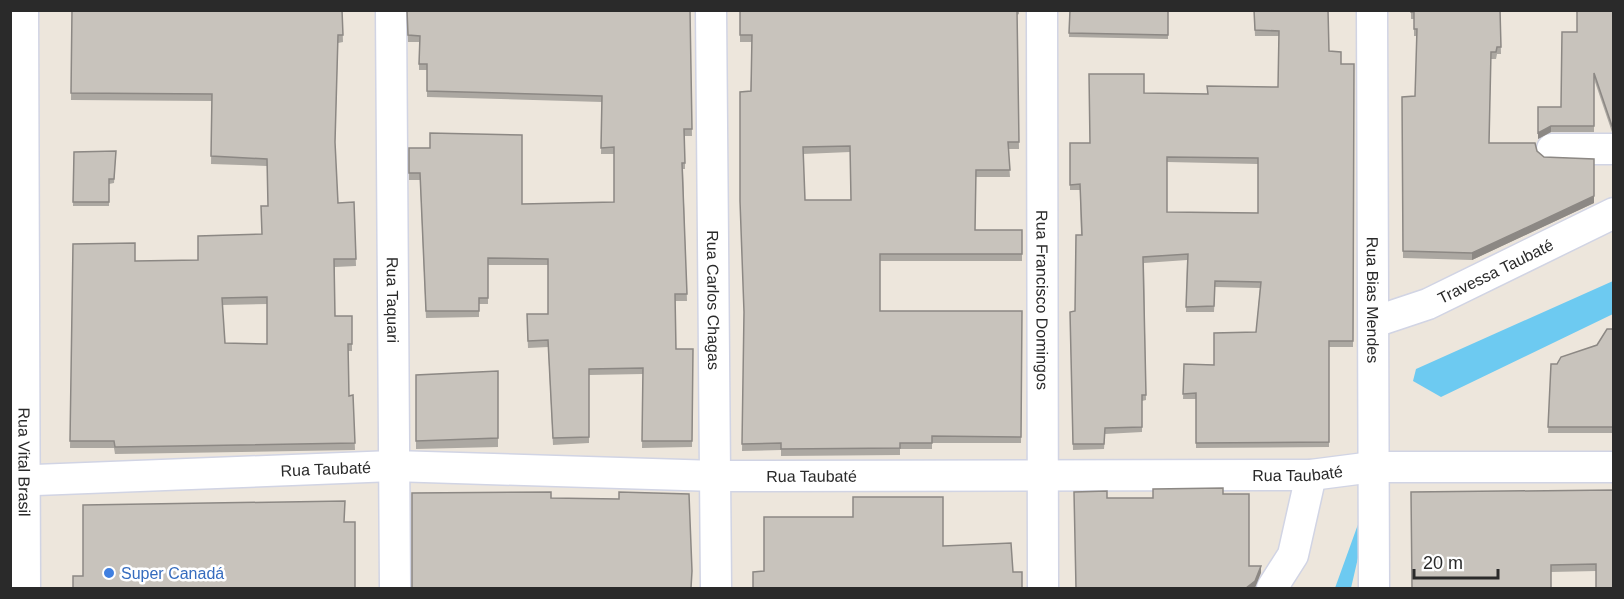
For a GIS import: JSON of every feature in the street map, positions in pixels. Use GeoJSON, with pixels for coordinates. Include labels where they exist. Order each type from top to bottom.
{"type":"FeatureCollection","features":[{"type":"Feature","properties":{"kind":"street","name":"Rua Vital Brasil"},"geometry":{"type":"LineString","coordinates":[[23,10],[18,481],[25,588]]}},
{"type":"Feature","properties":{"kind":"street","name":"Rua Taquari"},"geometry":{"type":"LineString","coordinates":[[391,10],[393,466],[396,588]]}},
{"type":"Feature","properties":{"kind":"street","name":"Rua Carlos Chagas"},"geometry":{"type":"LineString","coordinates":[[711,10],[716,588]]}},
{"type":"Feature","properties":{"kind":"street","name":"Rua Francisco Domingos"},"geometry":{"type":"LineString","coordinates":[[1042,10],[1045,474],[1043,588]]}},
{"type":"Feature","properties":{"kind":"street","name":"Rua Bias Mendes"},"geometry":{"type":"LineString","coordinates":[[1372,10],[1374,588]]}},
{"type":"Feature","properties":{"kind":"street"},"geometry":{"type":"LineString","coordinates":[[1552,149],[1614,149]]}},
{"type":"Feature","properties":{"kind":"street","name":"Travessa Taubaté"},"geometry":{"type":"LineString","coordinates":[[1374,322],[1428,304],[1614,213]]}},
{"type":"Feature","properties":{"kind":"street","name":"Rua Taubaté"},"geometry":{"type":"LineString","coordinates":[[18,481],[393,466],[716,476],[1311,475],[1373,467],[1614,467]]}},
{"type":"Feature","properties":{"kind":"street"},"geometry":{"type":"LineString","coordinates":[[1272,588],[1293,555],[1311,475]]}},
{"type":"Feature","properties":{"kind":"water"},"geometry":{"type":"Polygon","coordinates":[[[1613,281],[1613,314],[1441,397],[1413,381],[1416,369],[1613,281]]]}},
{"type":"Feature","properties":{"kind":"water"},"geometry":{"type":"Polygon","coordinates":[[[1361,516],[1361,545],[1351,588],[1335,588],[1361,516]]]}},
{"type":"Feature","properties":{"kind":"building"},"geometry":{"type":"Polygon","coordinates":[[[72,10],[342,10],[343,35],[338,35],[335,142],[338,203],[354,202],[356,259],[334,259],[335,316],[352,316],[352,344],[348,344],[349,396],[353,395],[355,443],[115,447],[114,441],[70,441],[73,244],[135,243],[135,261],[198,260],[198,236],[262,234],[261,206],[268,206],[267,159],[211,156],[212,94],[71,93],[72,10]],[[267,297],[222,298],[225,343],[267,344],[267,297]]]}},
{"type":"Feature","properties":{"kind":"building"},"geometry":{"type":"Polygon","coordinates":[[[407,10],[690,10],[692,129],[684,129],[685,163],[682,163],[687,294],[675,294],[676,349],[693,349],[692,441],[642,441],[643,368],[589,369],[589,437],[553,438],[548,340],[528,341],[527,314],[548,314],[548,259],[488,258],[488,298],[479,298],[479,311],[426,311],[420,173],[409,173],[409,148],[430,148],[430,133],[522,135],[522,204],[614,202],[614,147],[601,148],[602,96],[427,91],[427,64],[419,64],[420,36],[408,35],[407,10]]]}},
{"type":"Feature","properties":{"kind":"building"},"geometry":{"type":"Polygon","coordinates":[[[740,10],[1017,10],[1019,142],[1008,142],[1010,170],[976,170],[975,230],[1022,230],[1022,254],[880,254],[880,311],[1022,311],[1021,437],[932,436],[932,443],[900,443],[900,448],[781,449],[781,443],[742,444],[744,312],[740,201],[740,92],[751,91],[752,35],[740,35],[740,10]],[[850,146],[803,147],[805,200],[851,200],[850,146]]]}},
{"type":"Feature","properties":{"kind":"building"},"geometry":{"type":"Polygon","coordinates":[[[1070,10],[1168,10],[1168,35],[1069,33],[1070,10]]]}},
{"type":"Feature","properties":{"kind":"building"},"geometry":{"type":"Polygon","coordinates":[[[1254,10],[1328,10],[1329,51],[1341,52],[1341,64],[1354,64],[1353,341],[1329,341],[1329,442],[1196,443],[1196,393],[1183,394],[1184,364],[1214,365],[1214,333],[1256,332],[1261,282],[1215,281],[1214,306],[1186,307],[1188,254],[1143,257],[1146,395],[1142,395],[1142,427],[1105,428],[1104,444],[1073,444],[1070,312],[1075,311],[1076,235],[1082,235],[1080,184],[1070,185],[1070,143],[1090,143],[1089,74],[1144,74],[1144,93],[1208,94],[1207,86],[1278,87],[1279,31],[1255,30],[1254,10]],[[1167,157],[1167,212],[1258,213],[1258,158],[1167,157]]]}},
{"type":"Feature","properties":{"kind":"building"},"geometry":{"type":"Polygon","coordinates":[[[1411,10],[1500,10],[1501,47],[1497,47],[1496,52],[1491,52],[1489,143],[1535,143],[1537,151],[1544,157],[1594,159],[1594,196],[1472,253],[1403,251],[1402,97],[1415,96],[1417,29],[1414,29],[1414,12],[1411,10]]]}},
{"type":"Feature","properties":{"kind":"building"},"geometry":{"type":"Polygon","coordinates":[[[1577,10],[1614,10],[1614,126],[1612,126],[1594,73],[1594,126],[1551,126],[1538,133],[1538,107],[1561,107],[1562,32],[1577,32],[1577,10]]]}},
{"type":"Feature","properties":{"kind":"building"},"geometry":{"type":"Polygon","coordinates":[[[116,151],[114,179],[109,179],[109,202],[73,202],[74,152],[116,151]]]}},
{"type":"Feature","properties":{"kind":"building"},"geometry":{"type":"Polygon","coordinates":[[[1607,329],[1614,329],[1614,427],[1548,427],[1551,364],[1557,364],[1561,357],[1597,345],[1607,329]]]}},
{"type":"Feature","properties":{"kind":"building"},"geometry":{"type":"Polygon","coordinates":[[[498,371],[498,438],[416,441],[416,375],[498,371]]]}},
{"type":"Feature","properties":{"kind":"building"},"geometry":{"type":"Polygon","coordinates":[[[1223,488],[1223,494],[1249,494],[1249,566],[1261,566],[1255,581],[1246,588],[1076,588],[1074,492],[1107,491],[1107,498],[1153,498],[1153,489],[1223,488]]]}},
{"type":"Feature","properties":{"kind":"building"},"geometry":{"type":"Polygon","coordinates":[[[1614,490],[1614,588],[1596,588],[1596,564],[1551,565],[1551,588],[1412,588],[1411,492],[1614,490]]]}},
{"type":"Feature","properties":{"kind":"building"},"geometry":{"type":"Polygon","coordinates":[[[551,492],[551,498],[619,499],[619,492],[689,494],[691,588],[412,588],[412,493],[551,492]]]}},
{"type":"Feature","properties":{"kind":"building"},"geometry":{"type":"Polygon","coordinates":[[[853,497],[943,497],[943,546],[1011,543],[1013,572],[1022,572],[1022,588],[753,588],[753,572],[764,571],[764,517],[853,517],[853,497]]]}},
{"type":"Feature","properties":{"kind":"building"},"geometry":{"type":"Polygon","coordinates":[[[345,501],[344,522],[355,522],[355,588],[73,588],[73,576],[83,576],[83,505],[345,501]]]}},
{"type":"Feature","properties":{"kind":"place","name":"Super Canadá"},"geometry":{"type":"Point","coordinates":[109,573]}}]}
